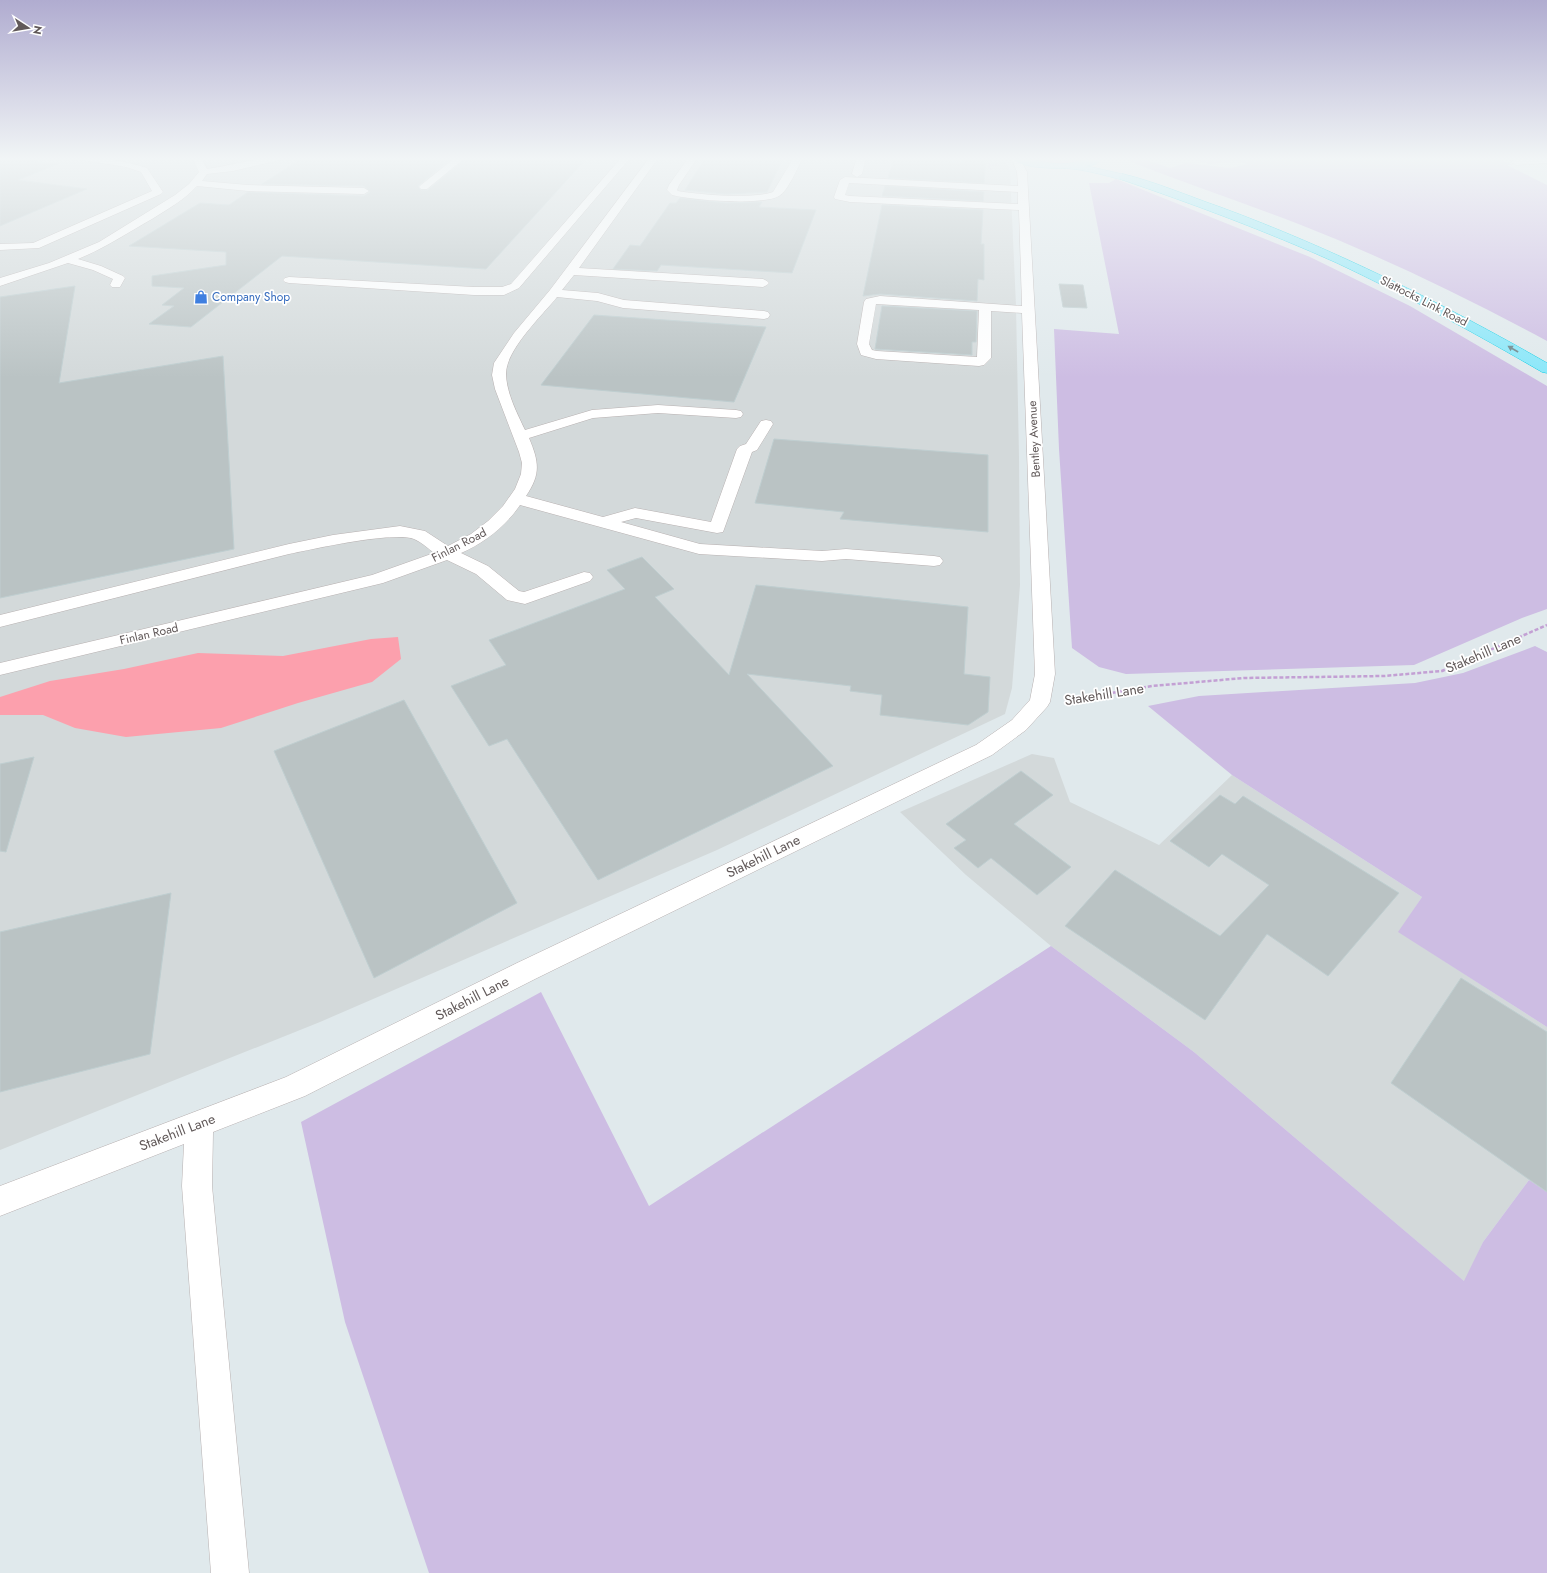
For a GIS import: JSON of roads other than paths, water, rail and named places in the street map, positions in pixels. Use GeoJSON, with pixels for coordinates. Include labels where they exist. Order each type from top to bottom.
{"type":"FeatureCollection","features":[{"type":"Feature","properties":{"kind":"highway","name":"Slattocks Link Road"},"geometry":{"type":"LineString","coordinates":[[1268,230],[1348,263],[1457,317],[1547,369]]}},
{"type":"Feature","properties":{"kind":"highway","name":"Slattocks Link Road"},"geometry":{"type":"LineString","coordinates":[[1294,230],[1319,239]]}},
{"type":"Feature","properties":{"kind":"street"},"geometry":{"type":"LineString","coordinates":[[0,247],[35,246],[71,230]]}},
{"type":"Feature","properties":{"kind":"street"},"geometry":{"type":"LineString","coordinates":[[0,282],[68,260],[104,243],[125,230]]}},
{"type":"Feature","properties":{"kind":"street"},"geometry":{"type":"LineString","coordinates":[[289,280],[474,291],[504,291],[515,286],[563,230]]}},
{"type":"Feature","properties":{"kind":"street","name":"Finlan Road"},"geometry":{"type":"LineString","coordinates":[[0,669],[377,578],[411,568],[446,553],[491,529],[517,499],[526,484],[530,463],[501,391],[500,365],[510,348],[554,293],[600,230]]}},
{"type":"Feature","properties":{"kind":"street","name":"Bentley Avenue"},"geometry":{"type":"LineString","coordinates":[[1024,230],[1045,674],[1040,702]]}},
{"type":"Feature","properties":{"kind":"street"},"geometry":{"type":"LineString","coordinates":[[68,260],[97,268],[120,278],[116,285]]}},
{"type":"Feature","properties":{"kind":"street"},"geometry":{"type":"LineString","coordinates":[[570,271],[763,283]]}},
{"type":"Feature","properties":{"kind":"street"},"geometry":{"type":"LineString","coordinates":[[554,293],[598,297],[623,304],[764,315]]}},
{"type":"Feature","properties":{"kind":"street"},"geometry":{"type":"LineString","coordinates":[[985,307],[984,358],[979,362],[876,355],[866,352],[863,344],[870,302],[880,300],[985,307],[1029,310]]}},
{"type":"Feature","properties":{"kind":"street"},"geometry":{"type":"LineString","coordinates":[[520,436],[592,414],[658,409],[736,414]]}},
{"type":"Feature","properties":{"kind":"street"},"geometry":{"type":"LineString","coordinates":[[605,522],[635,513],[717,528],[746,449],[752,447],[766,424]]}},
{"type":"Feature","properties":{"kind":"street"},"geometry":{"type":"LineString","coordinates":[[517,499],[699,548],[822,556],[846,554],[934,561]]}},
{"type":"Feature","properties":{"kind":"street"},"geometry":{"type":"LineString","coordinates":[[0,621],[289,549],[382,532],[400,531],[419,535],[446,553],[482,570],[512,596],[525,598],[584,577]]}},
{"type":"Feature","properties":{"kind":"street","name":"Stakehill Lane"},"geometry":{"type":"LineString","coordinates":[[0,1201],[295,1087],[526,971],[984,750],[1019,725],[1040,702]]}},
{"type":"Feature","properties":{"kind":"street"},"geometry":{"type":"LineString","coordinates":[[199,1124],[197,1186],[230,1573]]}},
{"type":"Feature","properties":{"kind":"place","name":"Company Shop"},"geometry":{"type":"Point","coordinates":[201,297]}}]}
